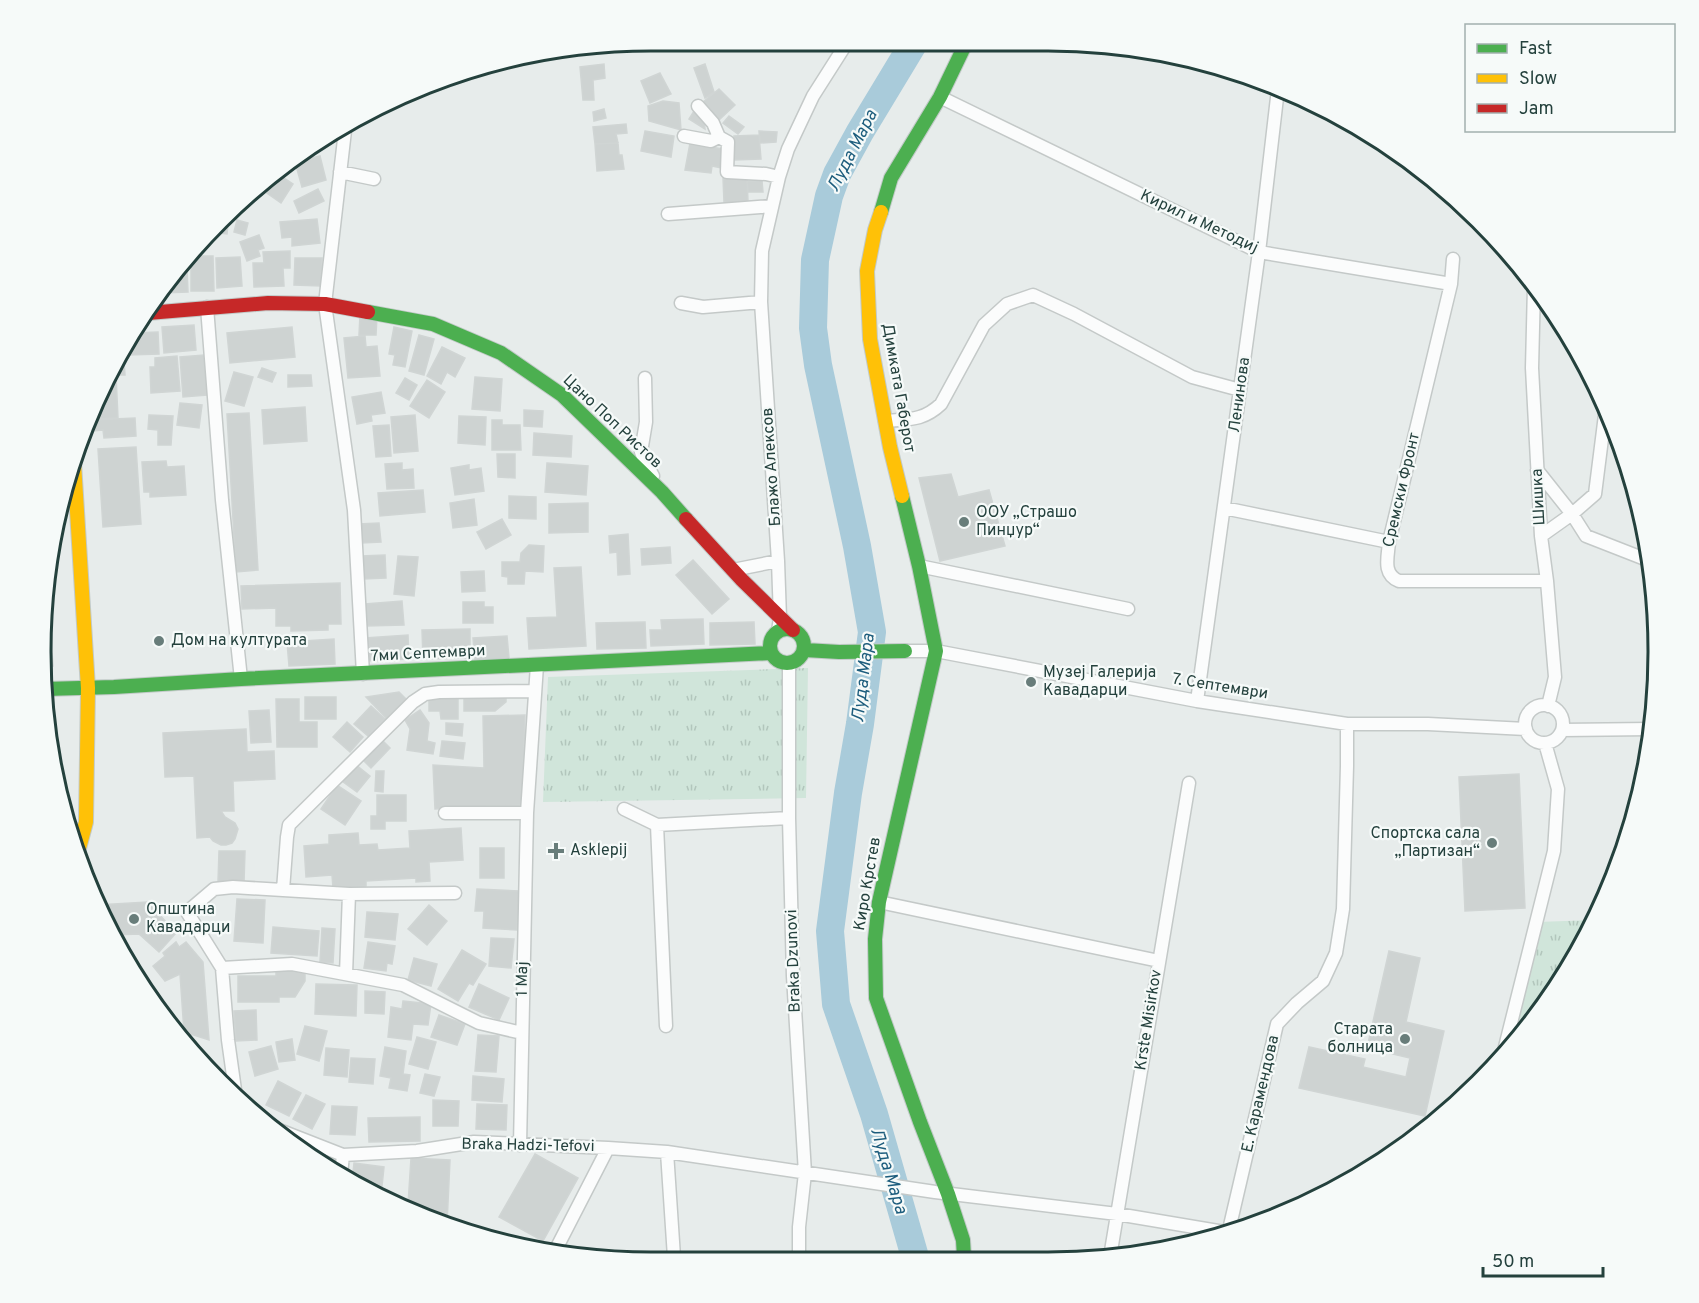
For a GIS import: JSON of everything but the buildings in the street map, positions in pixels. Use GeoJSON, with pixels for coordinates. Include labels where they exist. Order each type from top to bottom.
{"type":"FeatureCollection","features":[{"type":"Feature","properties":{"kind":"street","name":"Блажо Алексов"},"geometry":{"type":"LineString","coordinates":[[779,625],[778,561],[761,302],[762,251],[779,177],[788,149],[813,96],[842,51]]}},
{"type":"Feature","properties":{"kind":"street","name":"Димката Габерот"},"geometry":{"type":"LineString","coordinates":[[936,651],[919,566],[890,447],[870,339],[867,271],[875,230],[891,178],[940,97],[963,51]]}},
{"type":"Feature","properties":{"kind":"street","name":"Кирил и Методиј"},"geometry":{"type":"LineString","coordinates":[[940,97],[1259,252],[1451,284]]}},
{"type":"Feature","properties":{"kind":"street","name":"Ленинова"},"geometry":{"type":"LineString","coordinates":[[1197,701],[1259,252],[1277,97]]}},
{"type":"Feature","properties":{"kind":"street"},"geometry":{"type":"LineString","coordinates":[[698,106],[713,123],[719,137],[728,142],[727,172],[779,177]]}},
{"type":"Feature","properties":{"kind":"street"},"geometry":{"type":"LineString","coordinates":[[342,136],[325,304],[354,510],[363,674]]}},
{"type":"Feature","properties":{"kind":"street"},"geometry":{"type":"LineString","coordinates":[[684,136],[711,141],[719,137]]}},
{"type":"Feature","properties":{"kind":"street"},"geometry":{"type":"LineString","coordinates":[[340,172],[374,179]]}},
{"type":"Feature","properties":{"kind":"street"},"geometry":{"type":"LineString","coordinates":[[668,214],[772,206]]}},
{"type":"Feature","properties":{"kind":"street"},"geometry":{"type":"LineString","coordinates":[[1451,284],[1453,259]]}},
{"type":"Feature","properties":{"kind":"street","name":"Сремски Фронт"},"geometry":{"type":"LineString","coordinates":[[1451,284],[1389,542],[1387,570],[1391,578],[1399,581],[1547,581]]}},
{"type":"Feature","properties":{"kind":"street"},"geometry":{"type":"LineString","coordinates":[[885,421],[918,419],[932,413],[941,404],[984,326],[1007,304],[1033,295],[1074,314],[1192,377],[1240,390]]}},
{"type":"Feature","properties":{"kind":"street","name":"Шишка"},"geometry":{"type":"LineString","coordinates":[[1534,299],[1532,368],[1537,470],[1541,536],[1556,677],[1548,706]]}},
{"type":"Feature","properties":{"kind":"street"},"geometry":{"type":"LineString","coordinates":[[681,303],[703,307],[761,302]]}},
{"type":"Feature","properties":{"kind":"street","name":"Цано Поп Ристов"},"geometry":{"type":"LineString","coordinates":[[156,312],[268,303],[325,304],[433,324],[501,353],[562,395],[662,492],[779,625],[800,634],[805,650]]}},
{"type":"Feature","properties":{"kind":"street"},"geometry":{"type":"LineString","coordinates":[[207,307],[222,501],[241,679]]}},
{"type":"Feature","properties":{"kind":"street"},"geometry":{"type":"LineString","coordinates":[[645,378],[646,422],[641,452],[662,492]]}},
{"type":"Feature","properties":{"kind":"street"},"geometry":{"type":"LineString","coordinates":[[1541,536],[1595,494],[1604,426]]}},
{"type":"Feature","properties":{"kind":"street"},"geometry":{"type":"LineString","coordinates":[[1537,470],[1572,514],[1586,536],[1640,557]]}},
{"type":"Feature","properties":{"kind":"street"},"geometry":{"type":"LineString","coordinates":[[75,483],[88,688],[86,822],[81,840]]}},
{"type":"Feature","properties":{"kind":"street"},"geometry":{"type":"LineString","coordinates":[[1224,508],[1389,542]]}},
{"type":"Feature","properties":{"kind":"street"},"geometry":{"type":"LineString","coordinates":[[733,570],[778,561]]}},
{"type":"Feature","properties":{"kind":"street"},"geometry":{"type":"LineString","coordinates":[[919,566],[1128,609]]}},
{"type":"Feature","properties":{"kind":"street"},"geometry":{"type":"LineString","coordinates":[[779,625],[769,645],[771,653],[778,662],[789,664],[798,660],[805,650]]}},
{"type":"Feature","properties":{"kind":"street","name":"7. Септември"},"geometry":{"type":"LineString","coordinates":[[805,650],[936,651],[1197,701],[1347,723],[1526,729]]}},
{"type":"Feature","properties":{"kind":"street","name":"Киро Крстев"},"geometry":{"type":"LineString","coordinates":[[936,651],[879,902],[875,939],[876,998],[920,1122],[941,1193],[963,1240],[964,1252]]}},
{"type":"Feature","properties":{"kind":"street","name":"7ми Септември"},"geometry":{"type":"LineString","coordinates":[[52,689],[771,653]]}},
{"type":"Feature","properties":{"kind":"street","name":"Braka Dzunovi"},"geometry":{"type":"LineString","coordinates":[[789,664],[789,818],[793,976],[805,1173],[799,1227],[799,1252]]}},
{"type":"Feature","properties":{"kind":"street","name":"1 Maj"},"geometry":{"type":"LineString","coordinates":[[520,1145],[527,813],[537,665]]}},
{"type":"Feature","properties":{"kind":"street"},"geometry":{"type":"LineString","coordinates":[[284,890],[286,837],[289,825],[413,702],[425,694],[439,692],[535,691]]}},
{"type":"Feature","properties":{"kind":"street"},"geometry":{"type":"LineString","coordinates":[[1548,706],[1559,712],[1563,723],[1562,730],[1556,739],[1545,743],[1533,739],[1526,729],[1527,717],[1531,711],[1548,706]]}},
{"type":"Feature","properties":{"kind":"street","name":"Е. Карамендова"},"geometry":{"type":"LineString","coordinates":[[1231,1223],[1277,1024],[1323,981],[1336,953],[1343,909],[1347,723]]}},
{"type":"Feature","properties":{"kind":"street"},"geometry":{"type":"LineString","coordinates":[[1562,730],[1643,729]]}},
{"type":"Feature","properties":{"kind":"street"},"geometry":{"type":"LineString","coordinates":[[1508,1037],[1554,851],[1558,789],[1545,743]]}},
{"type":"Feature","properties":{"kind":"street","name":"Krste Misirkov"},"geometry":{"type":"LineString","coordinates":[[1111,1248],[1189,783]]}},
{"type":"Feature","properties":{"kind":"street"},"geometry":{"type":"LineString","coordinates":[[624,809],[657,825],[789,818]]}},
{"type":"Feature","properties":{"kind":"street"},"geometry":{"type":"LineString","coordinates":[[445,813],[527,813]]}},
{"type":"Feature","properties":{"kind":"street"},"geometry":{"type":"LineString","coordinates":[[657,825],[666,1026]]}},
{"type":"Feature","properties":{"kind":"street"},"geometry":{"type":"LineString","coordinates":[[234,1082],[222,968],[188,912],[214,889],[233,887],[349,894],[455,893]]}},
{"type":"Feature","properties":{"kind":"street"},"geometry":{"type":"LineString","coordinates":[[346,974],[349,894]]}},
{"type":"Feature","properties":{"kind":"street"},"geometry":{"type":"LineString","coordinates":[[879,902],[1159,961]]}},
{"type":"Feature","properties":{"kind":"street"},"geometry":{"type":"LineString","coordinates":[[222,968],[292,964],[403,985],[479,1023],[522,1033]]}},
{"type":"Feature","properties":{"kind":"street","name":"Braka Hadzi-Tefovi"},"geometry":{"type":"LineString","coordinates":[[300,1138],[343,1155],[380,1154],[474,1142],[667,1152],[941,1193],[1117,1214],[1210,1230]]}},
{"type":"Feature","properties":{"kind":"street","name":"Braka Hadzi-Tefovi"},"geometry":{"type":"LineString","coordinates":[[559,1245],[608,1148]]}},
{"type":"Feature","properties":{"kind":"street"},"geometry":{"type":"LineString","coordinates":[[667,1152],[674,1252]]}},
{"type":"Feature","properties":{"kind":"street"},"geometry":{"type":"LineString","coordinates":[[342,1166],[343,1155]]}},
{"type":"Feature","properties":{"kind":"green space"},"geometry":{"type":"Polygon","coordinates":[[[808,668],[806,798],[543,802],[548,677],[808,668]]]}},
{"type":"Feature","properties":{"kind":"green space"},"geometry":{"type":"Polygon","coordinates":[[[1584,920],[1568,952],[1520,1022],[1514,1012],[1537,922],[1584,920]]]}},
{"type":"Feature","properties":{"kind":"waterway","name":"Луда Мара"},"geometry":{"type":"LineString","coordinates":[[909,51],[860,132],[837,174],[829,196],[815,260],[813,328],[818,365],[857,546],[872,632],[830,931],[836,1004],[874,1114],[914,1252]]}},
{"type":"Feature","properties":{"kind":"traffic: fast"},"geometry":{"type":"LineString","coordinates":[[881,212],[891,178],[940,97],[962,51]]}},
{"type":"Feature","properties":{"kind":"traffic: fast"},"geometry":{"type":"LineString","coordinates":[[368,312],[433,324],[501,353],[562,395],[662,492],[686,519]]}},
{"type":"Feature","properties":{"kind":"traffic: fast"},"geometry":{"type":"LineString","coordinates":[[902,496],[936,651],[879,902],[875,939],[876,998],[948,1194],[963,1240],[964,1252]]}},
{"type":"Feature","properties":{"kind":"traffic: fast"},"geometry":{"type":"LineString","coordinates":[[787,629],[799,634],[804,646],[799,658],[787,663],[775,658],[770,646],[775,634],[787,629]]}},
{"type":"Feature","properties":{"kind":"traffic: fast"},"geometry":{"type":"LineString","coordinates":[[805,650],[905,651]]}},
{"type":"Feature","properties":{"kind":"traffic: fast"},"geometry":{"type":"LineString","coordinates":[[52,689],[771,653]]}},
{"type":"Feature","properties":{"kind":"traffic: slow"},"geometry":{"type":"LineString","coordinates":[[881,212],[867,271],[870,339],[890,447],[902,496]]}},
{"type":"Feature","properties":{"kind":"traffic: slow"},"geometry":{"type":"LineString","coordinates":[[75,483],[88,688],[86,822],[81,840]]}},
{"type":"Feature","properties":{"kind":"traffic: jam"},"geometry":{"type":"LineString","coordinates":[[156,312],[268,303],[325,304],[368,312]]}},
{"type":"Feature","properties":{"kind":"traffic: jam"},"geometry":{"type":"LineString","coordinates":[[686,519],[742,580],[793,630]]}},
{"type":"Feature","properties":{"kind":"place","name":"ООУ „Страшо Пинџур“"},"geometry":{"type":"Point","coordinates":[964,522]}},
{"type":"Feature","properties":{"kind":"place","name":"Дом на културата"},"geometry":{"type":"Point","coordinates":[159,641]}},
{"type":"Feature","properties":{"kind":"place","name":"Музеј Галерија Кавадарци"},"geometry":{"type":"Point","coordinates":[1031,682]}},
{"type":"Feature","properties":{"kind":"place","name":"Спортска сала „Партизан“"},"geometry":{"type":"Point","coordinates":[1492,843]}},
{"type":"Feature","properties":{"kind":"place","name":"Asklepij"},"geometry":{"type":"Point","coordinates":[556,851]}},
{"type":"Feature","properties":{"kind":"place","name":"Општина Кавадарци"},"geometry":{"type":"Point","coordinates":[134,919]}},
{"type":"Feature","properties":{"kind":"place","name":"Старата болница"},"geometry":{"type":"Point","coordinates":[1405,1039]}}]}
